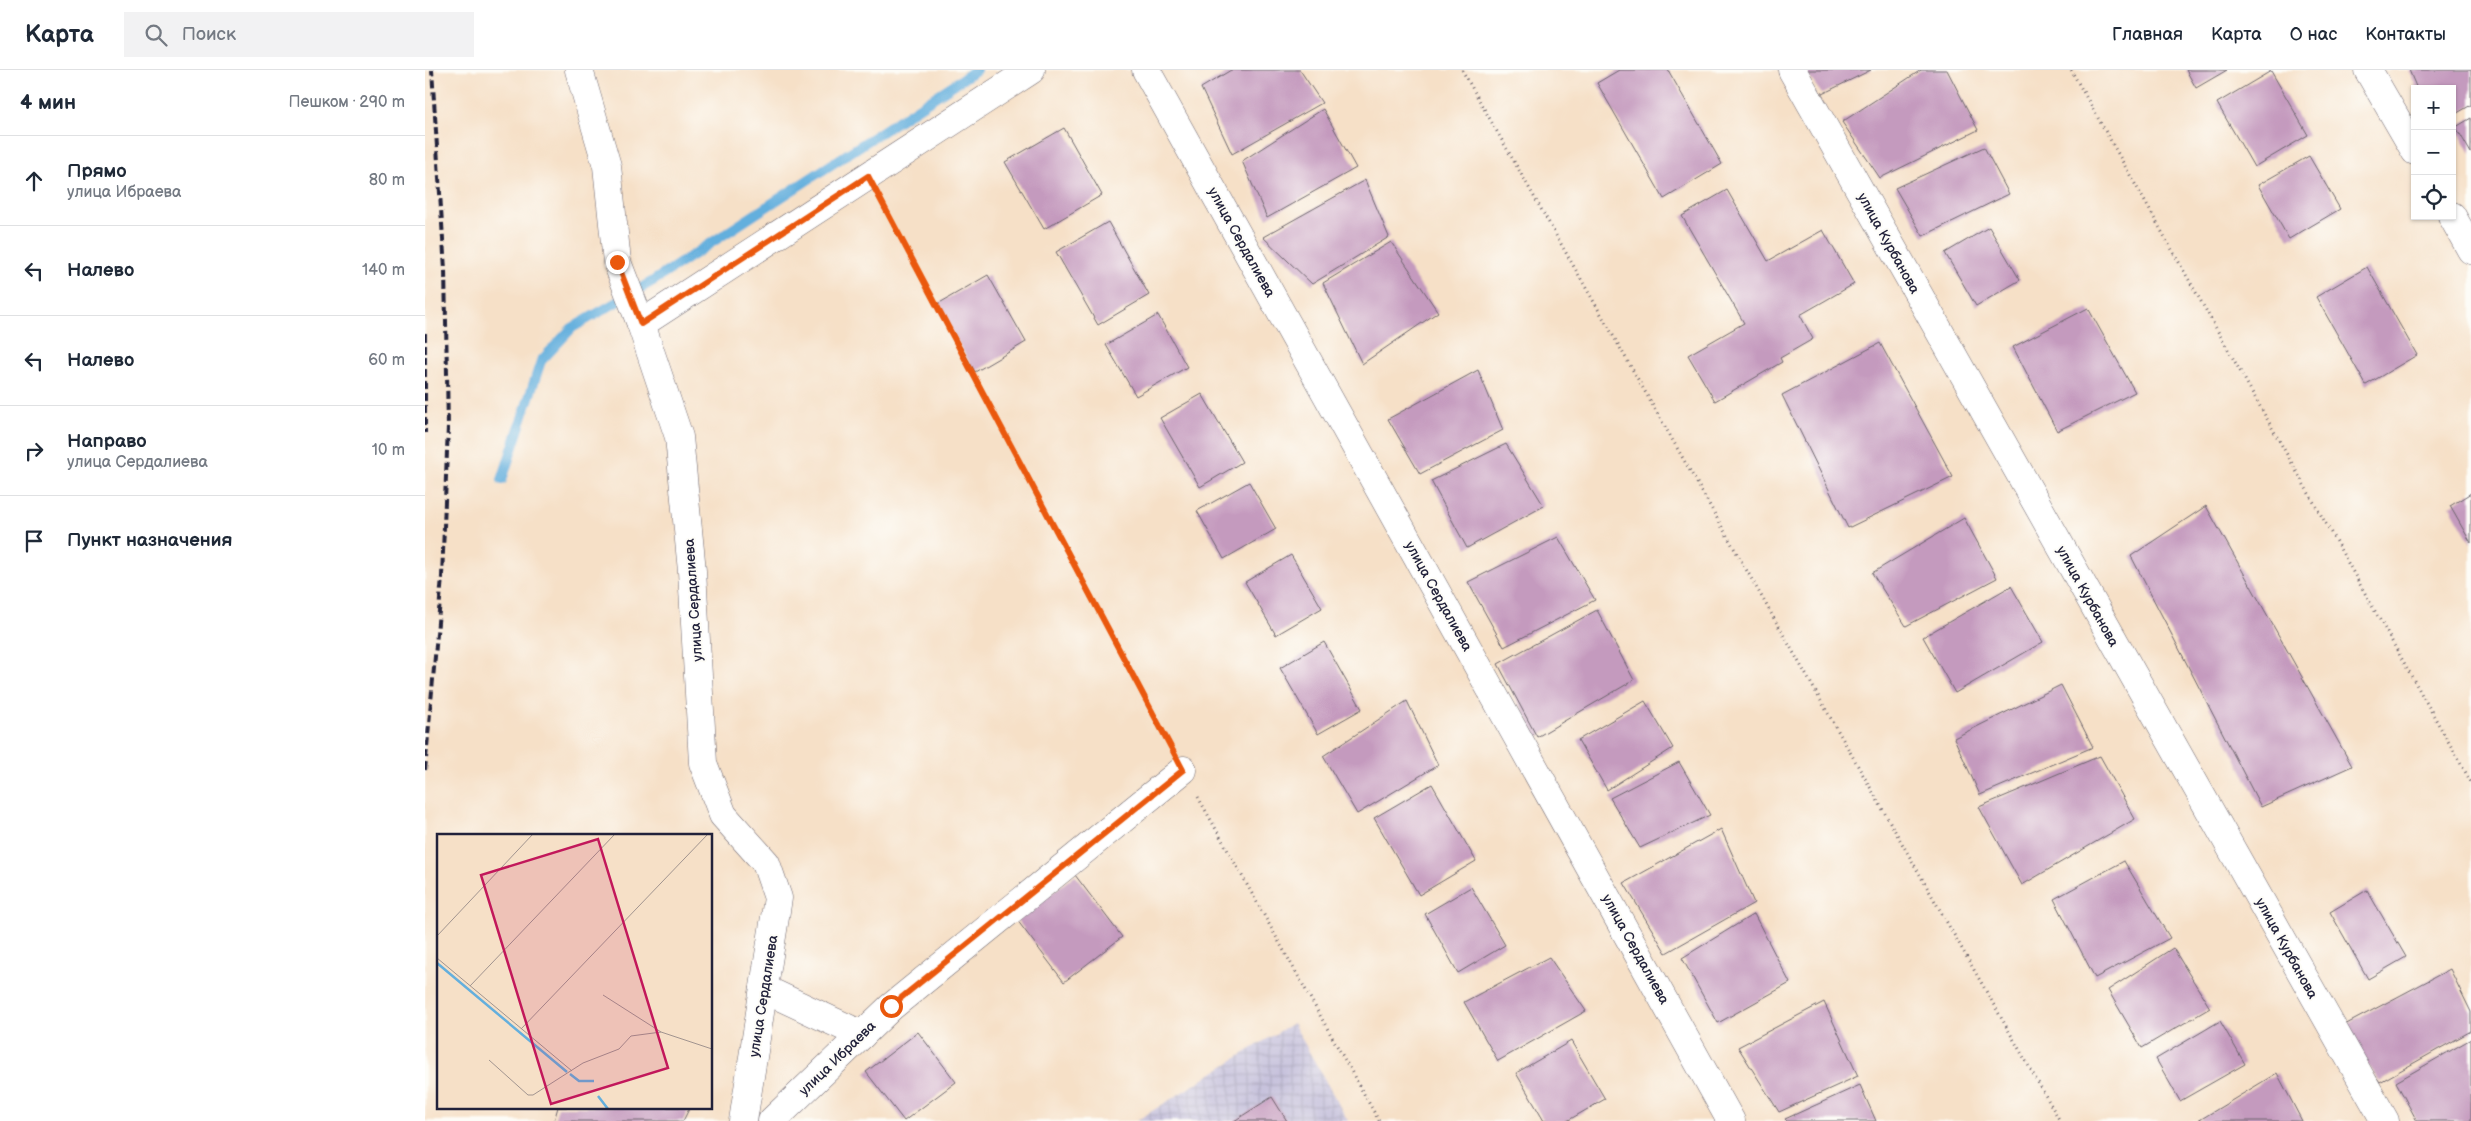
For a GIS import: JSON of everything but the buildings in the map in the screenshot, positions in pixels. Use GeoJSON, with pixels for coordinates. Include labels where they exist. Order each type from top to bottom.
{"type":"FeatureCollection","features":[{"type":"Feature","properties":{"kind":"street","name":"улица Сердалиева"},"geometry":{"type":"LineString","coordinates":[[579,70],[607,166],[617,262],[641,324],[679,438],[692,571],[703,763],[723,815],[766,863],[778,898],[743,1121]]}},
{"type":"Feature","properties":{"kind":"street"},"geometry":{"type":"LineString","coordinates":[[641,324],[1031,70]]}},
{"type":"Feature","properties":{"kind":"street","name":"улица Сердалиева"},"geometry":{"type":"LineString","coordinates":[[1146,70],[1731,1121]]}},
{"type":"Feature","properties":{"kind":"street","name":"улица Курбанова"},"geometry":{"type":"LineString","coordinates":[[1792,70],[2385,1121]]}},
{"type":"Feature","properties":{"kind":"street"},"geometry":{"type":"LineString","coordinates":[[2368,70],[2411,144]]}},
{"type":"Feature","properties":{"kind":"street"},"geometry":{"type":"LineString","coordinates":[[2454,220],[2471,250]]}},
{"type":"Feature","properties":{"kind":"street","name":"улица Ибраева"},"geometry":{"type":"LineString","coordinates":[[772,1121],[891,1006],[1183,770]]}},
{"type":"Feature","properties":{"kind":"street"},"geometry":{"type":"LineString","coordinates":[[764,989],[862,1035]]}},
{"type":"Feature","properties":{"kind":"path"},"geometry":{"type":"LineString","coordinates":[[1462,70],[2061,1121]]}},
{"type":"Feature","properties":{"kind":"path"},"geometry":{"type":"LineString","coordinates":[[2071,70],[2471,782]]}},
{"type":"Feature","properties":{"kind":"path"},"geometry":{"type":"LineString","coordinates":[[868,176],[1183,770],[1379,1121]]}},
{"type":"Feature","properties":{"kind":"shaded area"},"geometry":{"type":"Polygon","coordinates":[[[1293,1023],[1348,1121],[1136,1121],[1293,1023]]]}},
{"type":"Feature","properties":{"kind":"waterway"},"geometry":{"type":"LineString","coordinates":[[502,480],[541,361],[572,328],[653,281],[976,70]]}},
{"type":"Feature","properties":{"kind":"railway"},"geometry":{"type":"LineString","coordinates":[[425,770],[442,577],[448,426],[445,270],[432,70]]}},
{"type":"Feature","properties":{"kind":"railway"},"geometry":{"type":"LineString","coordinates":[[425,333],[425,433]]}},
{"type":"Feature","properties":{"kind":"route"},"geometry":{"type":"LineString","coordinates":[[617,262],[641,324],[868,176],[1183,770],[891,1006]]}}]}
